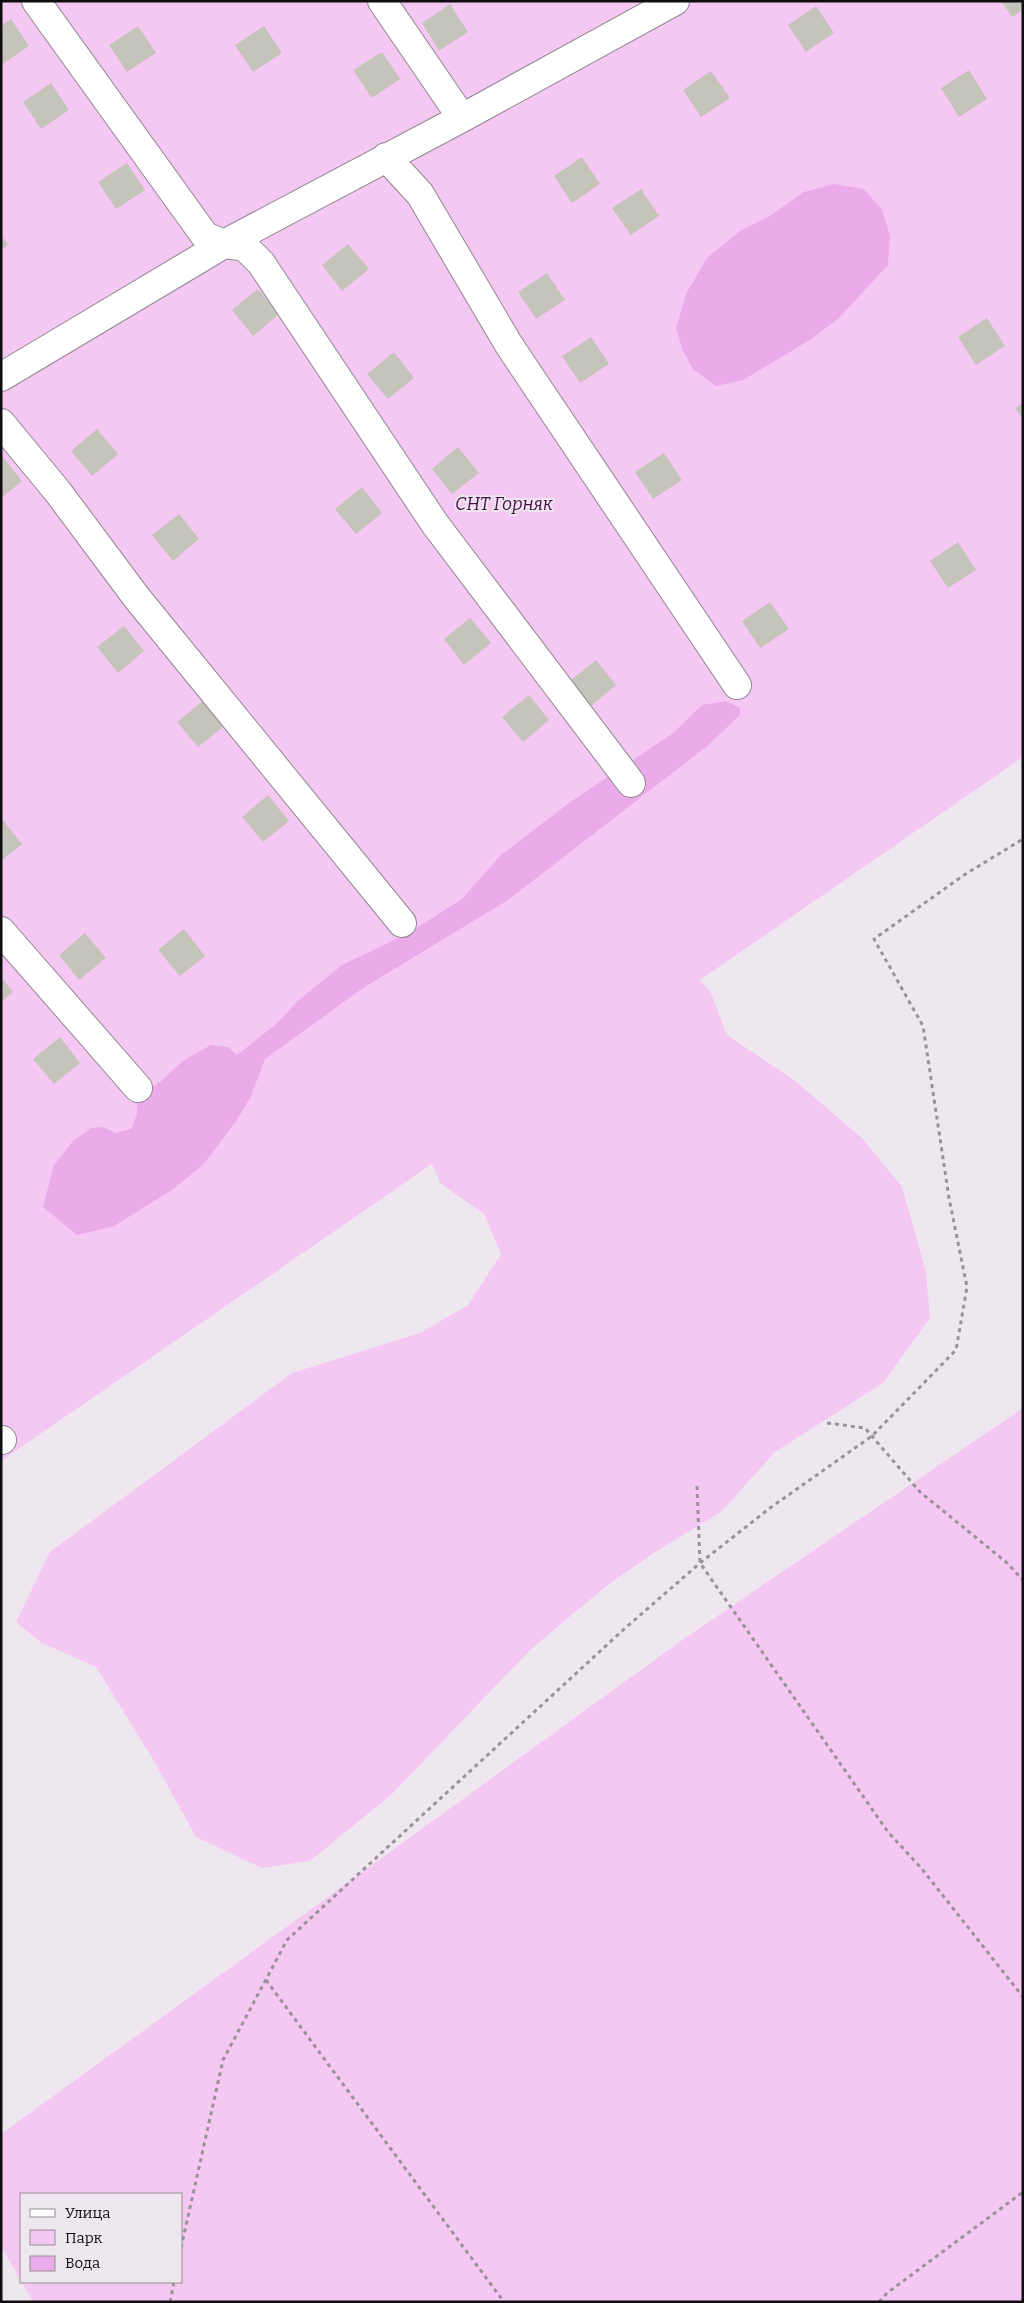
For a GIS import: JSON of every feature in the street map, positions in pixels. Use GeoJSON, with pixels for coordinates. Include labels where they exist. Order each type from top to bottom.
{"type":"FeatureCollection","features":[{"type":"Feature","properties":{"kind":"street"},"geometry":{"type":"LineString","coordinates":[[36,1],[205,236],[224,244],[244,247],[261,263],[435,524],[631,783]]}},
{"type":"Feature","properties":{"kind":"street"},"geometry":{"type":"LineString","coordinates":[[382,1],[462,118]]}},
{"type":"Feature","properties":{"kind":"street"},"geometry":{"type":"LineString","coordinates":[[1,377],[224,244],[462,118],[675,1]]}},
{"type":"Feature","properties":{"kind":"street"},"geometry":{"type":"LineString","coordinates":[[386,157],[420,194],[509,345],[737,685]]}},
{"type":"Feature","properties":{"kind":"street"},"geometry":{"type":"LineString","coordinates":[[1,423],[58,492],[137,598],[402,923]]}},
{"type":"Feature","properties":{"kind":"street"},"geometry":{"type":"LineString","coordinates":[[1,930],[138,1088]]}},
{"type":"Feature","properties":{"kind":"path"},"geometry":{"type":"LineString","coordinates":[[182,2244],[223,2060],[287,1940],[615,1638],[700,1563],[770,1508],[872,1436],[956,1350],[967,1287],[949,1198],[923,1026],[874,939],[964,875],[1023,839]]}},
{"type":"Feature","properties":{"kind":"path"},"geometry":{"type":"LineString","coordinates":[[827,1422],[866,1428],[920,1492],[1006,1562],[1023,1580]]}},
{"type":"Feature","properties":{"kind":"path"},"geometry":{"type":"LineString","coordinates":[[698,1486],[700,1563],[888,1832],[922,1869],[1023,1997]]}},
{"type":"Feature","properties":{"kind":"path"},"geometry":{"type":"LineString","coordinates":[[266,1980],[504,2302]]}},
{"type":"Feature","properties":{"kind":"path"},"geometry":{"type":"LineString","coordinates":[[879,2302],[887,2293],[1023,2192]]}},
{"type":"Feature","properties":{"kind":"path"},"geometry":{"type":"LineString","coordinates":[[170,2302],[174,2283]]}},
{"type":"Feature","properties":{"kind":"green space","name":"СНТ Горняк"},"geometry":{"type":"Polygon","coordinates":[[[1,1],[1023,1],[1023,757],[700,980],[711,993],[727,1035],[794,1080],[862,1138],[902,1187],[926,1272],[930,1318],[883,1383],[775,1452],[721,1512],[652,1554],[605,1587],[530,1650],[392,1794],[310,1861],[262,1868],[196,1837],[154,1761],[96,1667],[42,1643],[16,1622],[50,1552],[292,1373],[420,1333],[468,1305],[501,1254],[484,1214],[440,1183],[432,1164],[1,1461],[1,1]]]}},
{"type":"Feature","properties":{"kind":"green space"},"geometry":{"type":"Polygon","coordinates":[[[1023,1408],[1023,2302],[33,2302],[23,2283],[182,2283],[182,2193],[20,2193],[20,2279],[1,2246],[1,2134],[685,1638],[1023,1408]]]}},
{"type":"Feature","properties":{"kind":"water"},"geometry":{"type":"Polygon","coordinates":[[[834,184],[864,189],[882,210],[890,236],[888,265],[839,318],[810,340],[743,380],[716,386],[693,369],[682,349],[676,328],[687,292],[707,258],[740,231],[770,216],[804,192],[834,184]]]}},
{"type":"Feature","properties":{"kind":"water"},"geometry":{"type":"Polygon","coordinates":[[[726,701],[740,708],[740,715],[706,747],[508,900],[363,988],[265,1059],[251,1096],[237,1120],[203,1165],[172,1190],[114,1226],[77,1235],[43,1207],[54,1165],[72,1142],[91,1128],[103,1127],[116,1133],[131,1129],[137,1114],[137,1097],[160,1082],[184,1060],[211,1045],[228,1047],[237,1055],[275,1025],[300,999],[342,965],[407,934],[462,899],[500,856],[569,803],[673,733],[702,705],[726,701]]]}},
{"type":"Feature","properties":{"kind":"building"},"geometry":{"type":"Polygon","coordinates":[[[1001,1],[1023,1],[1023,10],[1012,17],[1001,1]]]}},
{"type":"Feature","properties":{"kind":"building"},"geometry":{"type":"Polygon","coordinates":[[[450,4],[468,32],[439,51],[422,23],[450,4]]]}},
{"type":"Feature","properties":{"kind":"building"},"geometry":{"type":"Polygon","coordinates":[[[816,6],[834,33],[806,52],[788,25],[816,6]]]}},
{"type":"Feature","properties":{"kind":"building"},"geometry":{"type":"Polygon","coordinates":[[[11,19],[29,46],[1,65],[1,26],[11,19]]]}},
{"type":"Feature","properties":{"kind":"building"},"geometry":{"type":"Polygon","coordinates":[[[138,26],[156,53],[127,72],[109,45],[138,26]]]}},
{"type":"Feature","properties":{"kind":"building"},"geometry":{"type":"Polygon","coordinates":[[[264,26],[282,53],[253,72],[235,45],[264,26]]]}},
{"type":"Feature","properties":{"kind":"building"},"geometry":{"type":"Polygon","coordinates":[[[382,52],[400,79],[372,98],[353,70],[382,52]]]}},
{"type":"Feature","properties":{"kind":"building"},"geometry":{"type":"Polygon","coordinates":[[[969,70],[987,99],[959,117],[941,88],[969,70]]]}},
{"type":"Feature","properties":{"kind":"building"},"geometry":{"type":"Polygon","coordinates":[[[711,71],[730,98],[701,117],[683,90],[711,71]]]}},
{"type":"Feature","properties":{"kind":"building"},"geometry":{"type":"Polygon","coordinates":[[[51,83],[69,110],[41,129],[23,102],[51,83]]]}},
{"type":"Feature","properties":{"kind":"building"},"geometry":{"type":"Polygon","coordinates":[[[582,157],[600,184],[572,203],[554,176],[582,157]]]}},
{"type":"Feature","properties":{"kind":"building"},"geometry":{"type":"Polygon","coordinates":[[[127,163],[145,190],[116,209],[98,182],[127,163]]]}},
{"type":"Feature","properties":{"kind":"building"},"geometry":{"type":"Polygon","coordinates":[[[641,189],[659,216],[631,235],[612,208],[641,189]]]}},
{"type":"Feature","properties":{"kind":"building"},"geometry":{"type":"Polygon","coordinates":[[[1,235],[8,245],[1,250],[1,235]]]}},
{"type":"Feature","properties":{"kind":"building"},"geometry":{"type":"Polygon","coordinates":[[[348,244],[369,269],[342,291],[322,265],[348,244]]]}},
{"type":"Feature","properties":{"kind":"building"},"geometry":{"type":"Polygon","coordinates":[[[547,273],[565,300],[536,319],[518,292],[547,273]]]}},
{"type":"Feature","properties":{"kind":"building"},"geometry":{"type":"Polygon","coordinates":[[[258,289],[279,314],[253,336],[232,310],[258,289]]]}},
{"type":"Feature","properties":{"kind":"building"},"geometry":{"type":"Polygon","coordinates":[[[987,318],[1005,346],[976,365],[958,337],[987,318]]]}},
{"type":"Feature","properties":{"kind":"building"},"geometry":{"type":"Polygon","coordinates":[[[591,337],[609,364],[580,383],[562,356],[591,337]]]}},
{"type":"Feature","properties":{"kind":"building"},"geometry":{"type":"Polygon","coordinates":[[[394,352],[414,378],[388,399],[367,374],[394,352]]]}},
{"type":"Feature","properties":{"kind":"building"},"geometry":{"type":"Polygon","coordinates":[[[1023,403],[1023,419],[1015,408],[1023,403]]]}},
{"type":"Feature","properties":{"kind":"building"},"geometry":{"type":"Polygon","coordinates":[[[97,429],[118,454],[92,476],[71,451],[97,429]]]}},
{"type":"Feature","properties":{"kind":"building"},"geometry":{"type":"Polygon","coordinates":[[[458,447],[479,473],[452,494],[432,469],[458,447]]]}},
{"type":"Feature","properties":{"kind":"building"},"geometry":{"type":"Polygon","coordinates":[[[664,453],[682,480],[653,499],[635,472],[664,453]]]}},
{"type":"Feature","properties":{"kind":"building"},"geometry":{"type":"Polygon","coordinates":[[[1,455],[22,481],[1,498],[1,455]]]}},
{"type":"Feature","properties":{"kind":"building"},"geometry":{"type":"Polygon","coordinates":[[[362,487],[382,513],[356,534],[335,509],[362,487]]]}},
{"type":"Feature","properties":{"kind":"building"},"geometry":{"type":"Polygon","coordinates":[[[179,514],[199,539],[173,561],[152,535],[179,514]]]}},
{"type":"Feature","properties":{"kind":"building"},"geometry":{"type":"Polygon","coordinates":[[[958,542],[976,570],[948,588],[930,561],[958,542]]]}},
{"type":"Feature","properties":{"kind":"building"},"geometry":{"type":"Polygon","coordinates":[[[770,602],[789,629],[760,648],[742,621],[770,602]]]}},
{"type":"Feature","properties":{"kind":"building"},"geometry":{"type":"Polygon","coordinates":[[[470,618],[491,643],[464,665],[444,639],[470,618]]]}},
{"type":"Feature","properties":{"kind":"building"},"geometry":{"type":"Polygon","coordinates":[[[124,626],[144,651],[118,673],[97,647],[124,626]]]}},
{"type":"Feature","properties":{"kind":"building"},"geometry":{"type":"Polygon","coordinates":[[[596,660],[616,685],[590,707],[570,681],[596,660]]]}},
{"type":"Feature","properties":{"kind":"building"},"geometry":{"type":"Polygon","coordinates":[[[529,695],[549,720],[523,742],[502,717],[529,695]]]}},
{"type":"Feature","properties":{"kind":"building"},"geometry":{"type":"Polygon","coordinates":[[[204,700],[224,726],[198,747],[177,722],[204,700]]]}},
{"type":"Feature","properties":{"kind":"building"},"geometry":{"type":"Polygon","coordinates":[[[268,795],[289,821],[263,842],[242,817],[268,795]]]}},
{"type":"Feature","properties":{"kind":"building"},"geometry":{"type":"Polygon","coordinates":[[[1,818],[22,844],[1,861],[1,818]]]}},
{"type":"Feature","properties":{"kind":"building"},"geometry":{"type":"Polygon","coordinates":[[[184,929],[205,956],[180,976],[158,950],[184,929]]]}},
{"type":"Feature","properties":{"kind":"building"},"geometry":{"type":"Polygon","coordinates":[[[85,933],[106,958],[79,980],[59,955],[85,933]]]}},
{"type":"Feature","properties":{"kind":"building"},"geometry":{"type":"Polygon","coordinates":[[[1,977],[13,992],[1,1002],[1,977]]]}},
{"type":"Feature","properties":{"kind":"building"},"geometry":{"type":"Polygon","coordinates":[[[60,1037],[80,1063],[54,1084],[33,1059],[60,1037]]]}}]}
